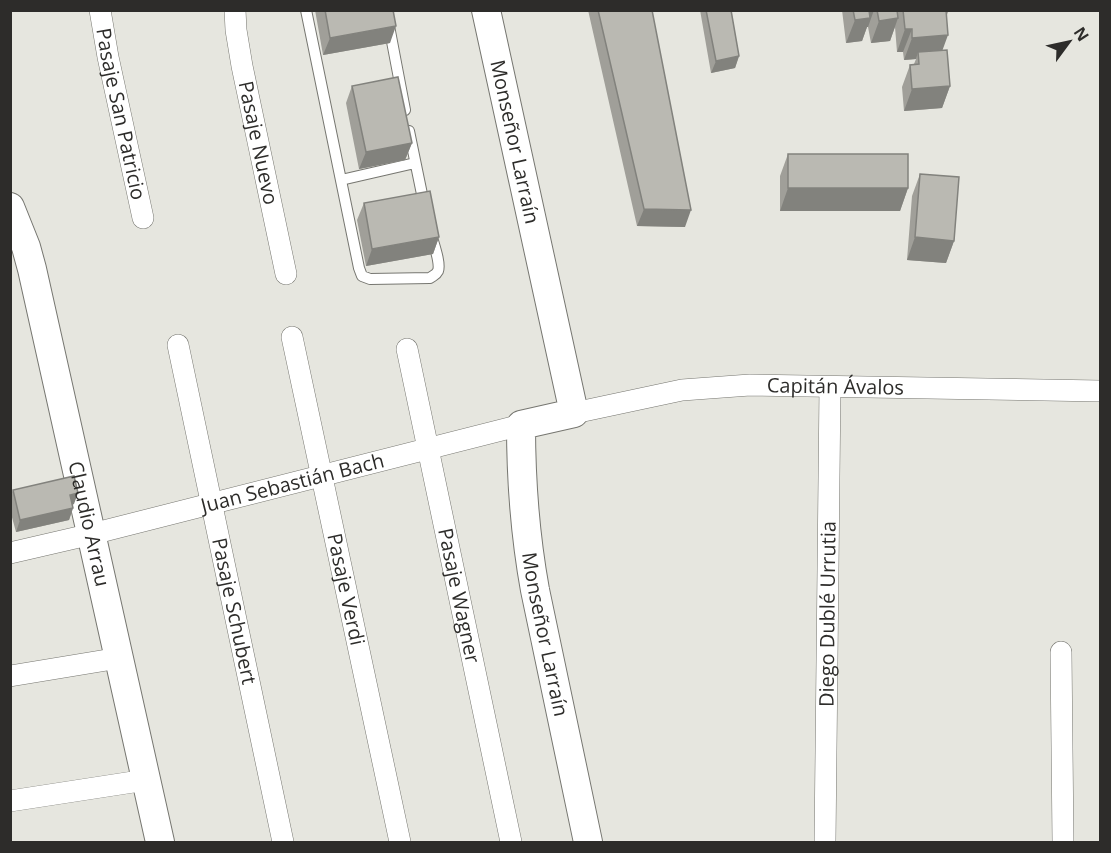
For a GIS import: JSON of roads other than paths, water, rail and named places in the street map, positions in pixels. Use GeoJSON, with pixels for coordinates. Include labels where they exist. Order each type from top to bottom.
{"type":"FeatureCollection","features":[{"type":"Feature","properties":{"kind":"street","name":"Pasaje San Patricio"},"geometry":{"type":"LineString","coordinates":[[100,10],[143,218]]}},
{"type":"Feature","properties":{"kind":"street","name":"Pasaje Nuevo"},"geometry":{"type":"LineString","coordinates":[[236,10],[236,30],[242,66],[286,274]]}},
{"type":"Feature","properties":{"kind":"street","name":"Monseñor Larraín"},"geometry":{"type":"LineString","coordinates":[[486,10],[574,413]]}},
{"type":"Feature","properties":{"kind":"street","name":"Claudio Arrau"},"geometry":{"type":"LineString","coordinates":[[10,207],[18,248],[32,268],[160,843]]}},
{"type":"Feature","properties":{"kind":"street","name":"Pasaje Verdi"},"geometry":{"type":"LineString","coordinates":[[292,337],[400,843]]}},
{"type":"Feature","properties":{"kind":"street","name":"Pasaje Schubert"},"geometry":{"type":"LineString","coordinates":[[178,345],[283,843]]}},
{"type":"Feature","properties":{"kind":"street","name":"Pasaje Wagner"},"geometry":{"type":"LineString","coordinates":[[407,349],[511,843]]}},
{"type":"Feature","properties":{"kind":"street","name":"Capitán Ávalos"},"geometry":{"type":"LineString","coordinates":[[574,413],[682,390],[750,385],[1101,391]]}},
{"type":"Feature","properties":{"kind":"street","name":"Diego Dublé Urrutia"},"geometry":{"type":"LineString","coordinates":[[825,843],[830,387]]}},
{"type":"Feature","properties":{"kind":"street","name":"Juan Sebastián Bach"},"geometry":{"type":"LineString","coordinates":[[10,553],[574,413]]}},
{"type":"Feature","properties":{"kind":"street","name":"Monseñor Larraín"},"geometry":{"type":"LineString","coordinates":[[521,425],[523,509],[528,550],[588,843]]}},
{"type":"Feature","properties":{"kind":"street"},"geometry":{"type":"LineString","coordinates":[[1061,652],[1063,843]]}},
{"type":"Feature","properties":{"kind":"street"},"geometry":{"type":"LineString","coordinates":[[10,676],[119,658]]}},
{"type":"Feature","properties":{"kind":"street"},"geometry":{"type":"LineString","coordinates":[[10,801],[146,780]]}},
{"type":"Feature","properties":{"kind":"lane"},"geometry":{"type":"LineString","coordinates":[[306,10],[358,268],[362,276],[370,279],[430,278],[437,273],[439,265],[415,164],[386,10]]}},
{"type":"Feature","properties":{"kind":"lane"},"geometry":{"type":"LineString","coordinates":[[340,180],[415,164]]}}]}
